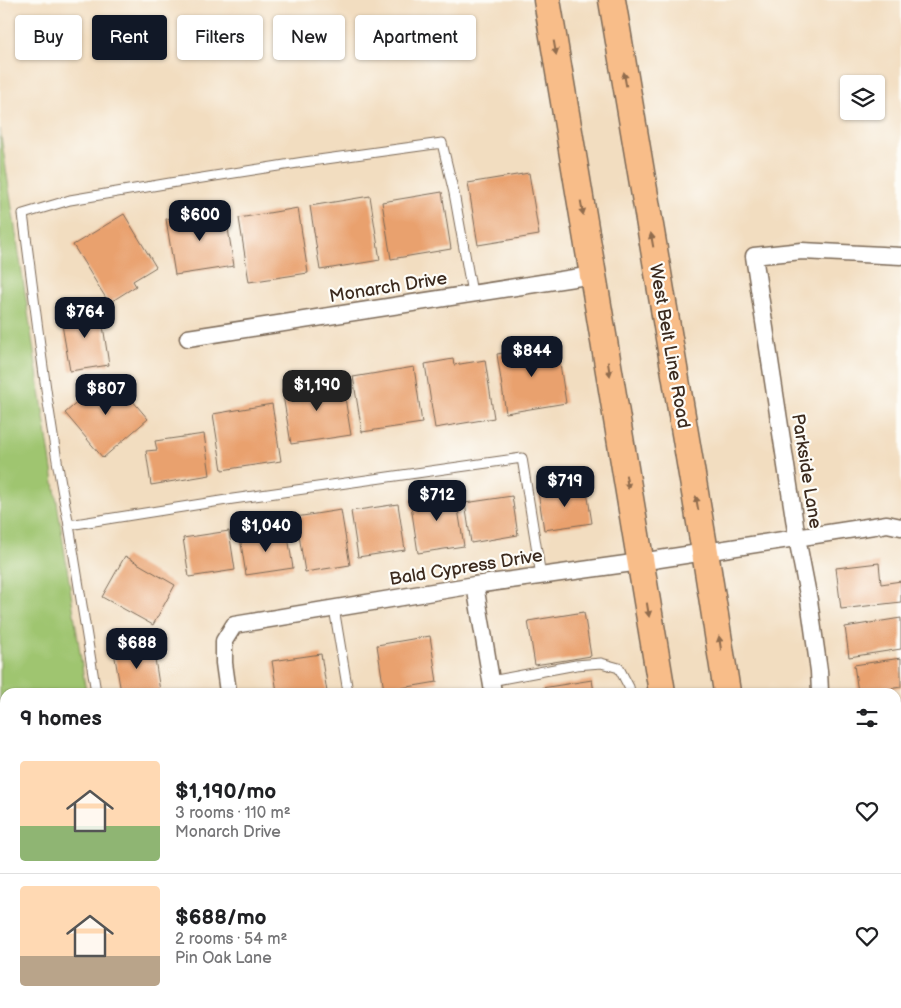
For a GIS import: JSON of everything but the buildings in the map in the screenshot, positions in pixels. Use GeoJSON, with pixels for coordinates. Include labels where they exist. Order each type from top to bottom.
{"type":"FeatureCollection","features":[{"type":"Feature","properties":{"kind":"main road"},"geometry":{"type":"LineString","coordinates":[[547,0],[661,688]]}},
{"type":"Feature","properties":{"kind":"main road","name":"West Belt Line Road"},"geometry":{"type":"LineString","coordinates":[[612,0],[727,688]]}},
{"type":"Feature","properties":{"kind":"street","name":"Parkside Lane"},"geometry":{"type":"LineString","coordinates":[[820,688],[809,600],[797,538],[754,256],[802,251],[901,256]]}},
{"type":"Feature","properties":{"kind":"street","name":"Monarch Drive"},"geometry":{"type":"LineString","coordinates":[[188,338],[593,275]]}},
{"type":"Feature","properties":{"kind":"street","name":"Bald Cypress Drive"},"geometry":{"type":"LineString","coordinates":[[227,688],[224,663],[224,641],[234,625],[475,585],[887,524],[901,527]]}},
{"type":"Feature","properties":{"kind":"street"},"geometry":{"type":"LineString","coordinates":[[475,585],[492,687]]}},
{"type":"Feature","properties":{"kind":"lane"},"geometry":{"type":"LineString","coordinates":[[95,688],[69,525],[60,484],[23,214],[70,200],[161,184],[442,143],[454,193],[472,294]]}},
{"type":"Feature","properties":{"kind":"lane"},"geometry":{"type":"LineString","coordinates":[[69,525],[233,499],[522,458],[541,576]]}},
{"type":"Feature","properties":{"kind":"lane"},"geometry":{"type":"LineString","coordinates":[[334,608],[347,688]]}},
{"type":"Feature","properties":{"kind":"lane"},"geometry":{"type":"LineString","coordinates":[[492,687],[576,665],[601,663],[620,668],[629,688]]}},
{"type":"Feature","properties":{"kind":"green space"},"geometry":{"type":"Polygon","coordinates":[[[0,129],[85,688],[0,688],[0,129]]]}}]}
